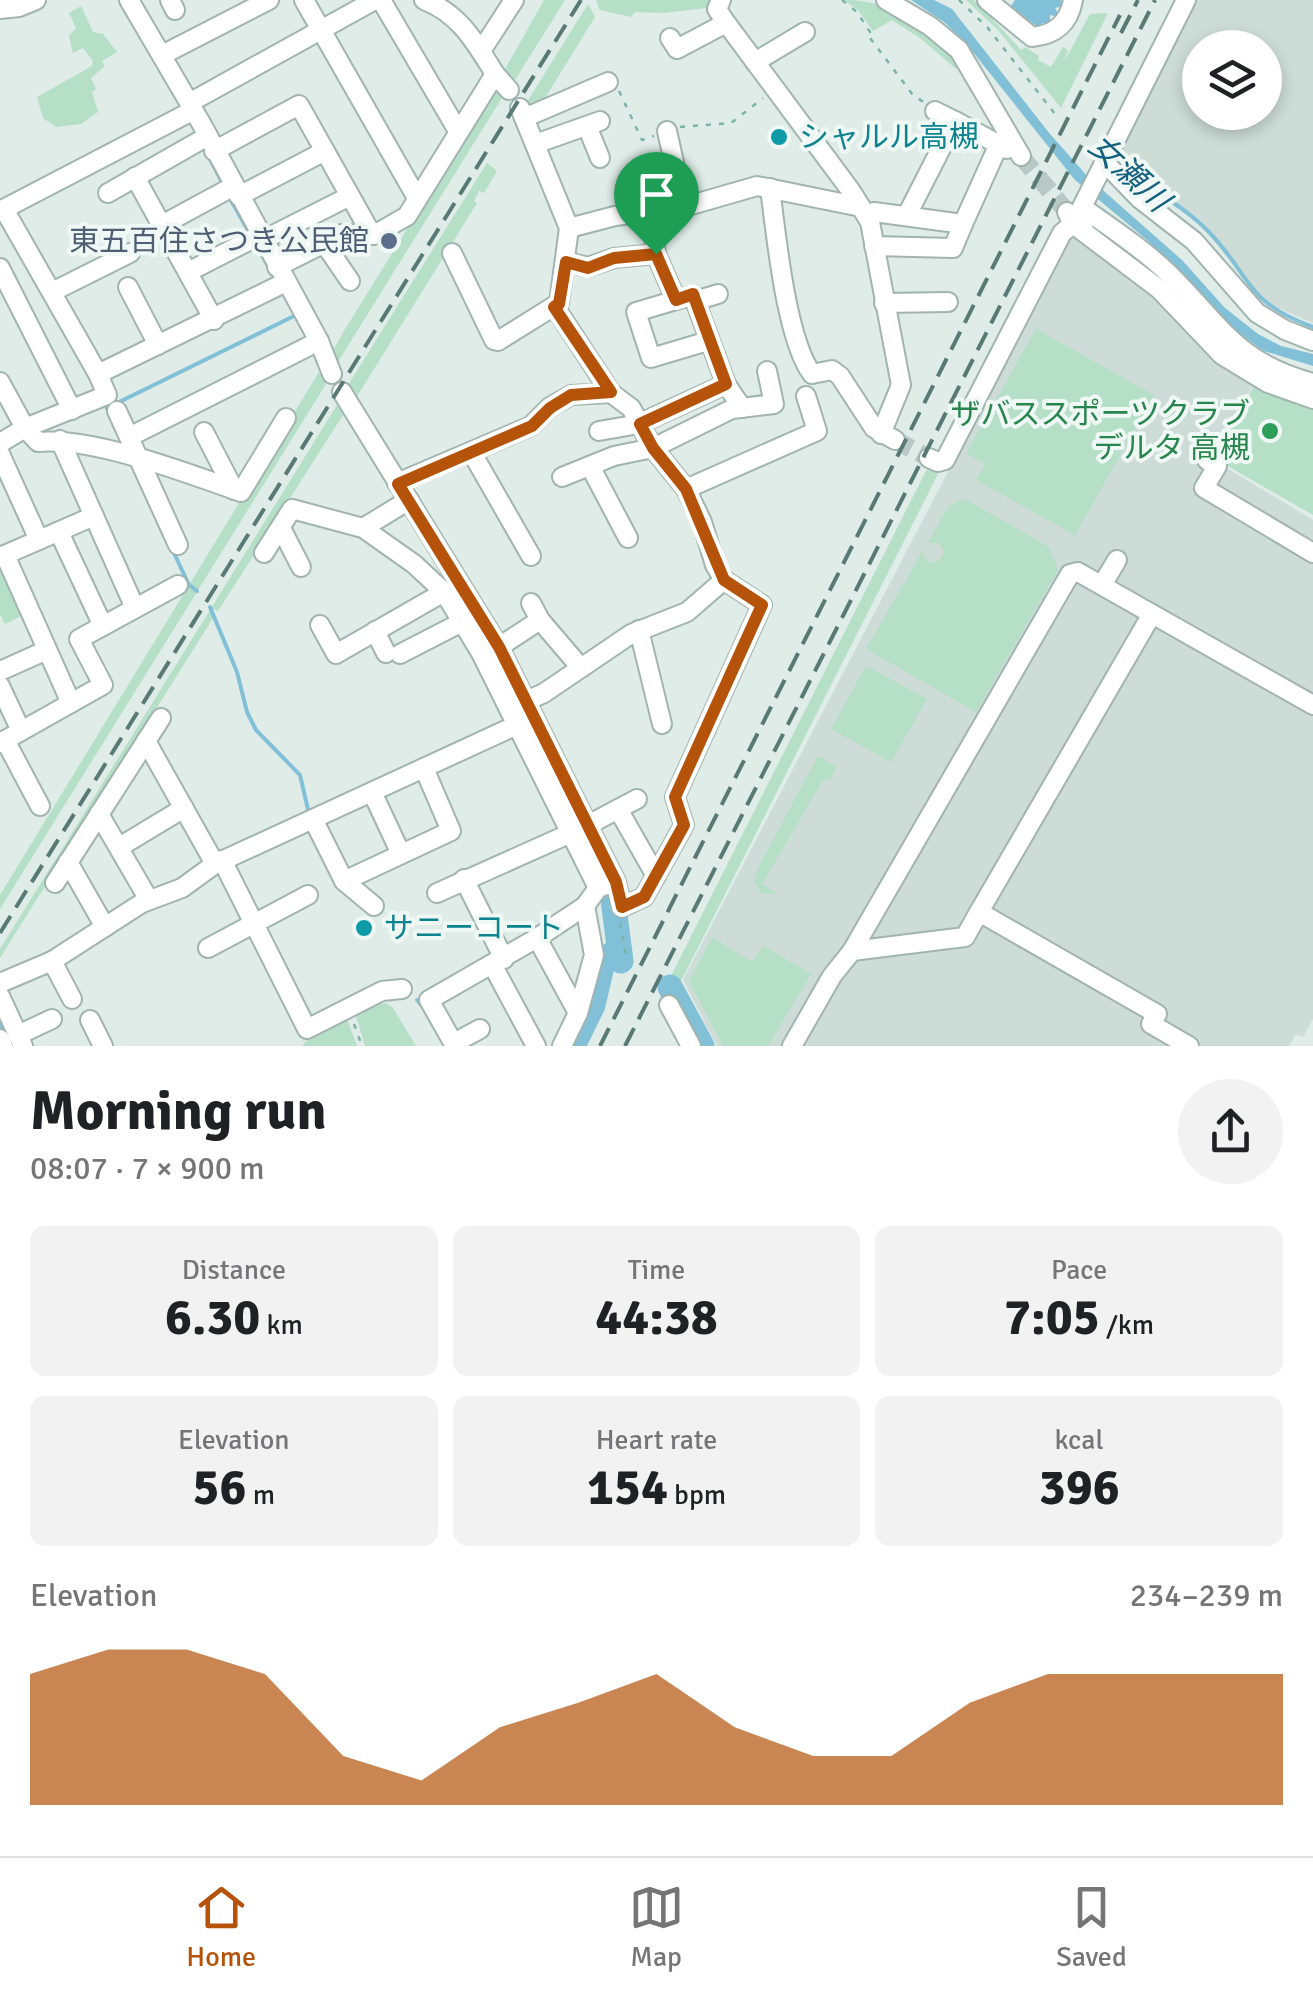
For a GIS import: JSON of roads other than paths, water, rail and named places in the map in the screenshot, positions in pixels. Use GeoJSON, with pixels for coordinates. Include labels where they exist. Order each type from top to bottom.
{"type":"FeatureCollection","features":[{"type":"Feature","properties":{"kind":"street"},"geometry":{"type":"LineString","coordinates":[[0,9],[19,8],[36,0]]}},
{"type":"Feature","properties":{"kind":"street"},"geometry":{"type":"LineString","coordinates":[[129,0],[319,340],[332,374]]}},
{"type":"Feature","properties":{"kind":"street"},"geometry":{"type":"LineString","coordinates":[[162,55],[269,0]]}},
{"type":"Feature","properties":{"kind":"street"},"geometry":{"type":"LineString","coordinates":[[304,0],[417,198]]}},
{"type":"Feature","properties":{"kind":"street"},"geometry":{"type":"LineString","coordinates":[[0,443],[25,428],[107,395],[54,291],[2,210],[378,0],[458,131]]}},
{"type":"Feature","properties":{"kind":"street"},"geometry":{"type":"LineString","coordinates":[[424,0],[458,18],[509,90]]}},
{"type":"Feature","properties":{"kind":"street"},"geometry":{"type":"LineString","coordinates":[[481,52],[514,0]]}},
{"type":"Feature","properties":{"kind":"street"},"geometry":{"type":"LineString","coordinates":[[721,0],[718,9],[726,22],[863,212],[874,246],[901,385],[888,437],[840,376],[832,370],[812,374],[802,360],[780,264],[770,188]]}},
{"type":"Feature","properties":{"kind":"street"},"geometry":{"type":"LineString","coordinates":[[886,0],[930,26],[959,50],[1020,156],[934,111]]}},
{"type":"Feature","properties":{"kind":"street"},"geometry":{"type":"LineString","coordinates":[[987,0],[1032,37],[1050,34],[1060,27],[1068,18],[1073,0]]}},
{"type":"Feature","properties":{"kind":"street"},"geometry":{"type":"LineString","coordinates":[[929,458],[945,460],[1062,233],[1080,218],[1186,0]]}},
{"type":"Feature","properties":{"kind":"street"},"geometry":{"type":"LineString","coordinates":[[670,38],[677,49],[726,22]]}},
{"type":"Feature","properties":{"kind":"street"},"geometry":{"type":"LineString","coordinates":[[756,62],[806,32]]}},
{"type":"Feature","properties":{"kind":"street"},"geometry":{"type":"LineString","coordinates":[[98,374],[214,320],[342,234],[372,235],[408,216],[495,74]]}},
{"type":"Feature","properties":{"kind":"street"},"geometry":{"type":"LineString","coordinates":[[452,254],[494,340],[559,304],[569,228],[522,113],[608,82]]}},
{"type":"Feature","properties":{"kind":"street"},"geometry":{"type":"LineString","coordinates":[[108,193],[299,104],[372,235]]}},
{"type":"Feature","properties":{"kind":"street"},"geometry":{"type":"LineString","coordinates":[[908,215],[956,121]]}},
{"type":"Feature","properties":{"kind":"street"},"geometry":{"type":"LineString","coordinates":[[535,144],[593,124],[600,158]]}},
{"type":"Feature","properties":{"kind":"street"},"geometry":{"type":"LineString","coordinates":[[666,131],[684,207]]}},
{"type":"Feature","properties":{"kind":"street"},"geometry":{"type":"LineString","coordinates":[[874,246],[952,248],[999,144]]}},
{"type":"Feature","properties":{"kind":"street"},"geometry":{"type":"LineString","coordinates":[[162,224],[324,151]]}},
{"type":"Feature","properties":{"kind":"street"},"geometry":{"type":"LineString","coordinates":[[1110,168],[1140,199],[1194,241],[1256,314],[1313,341]]}},
{"type":"Feature","properties":{"kind":"street"},"geometry":{"type":"LineString","coordinates":[[136,177],[214,320]]}},
{"type":"Feature","properties":{"kind":"street"},"geometry":{"type":"LineString","coordinates":[[569,228],[684,207],[757,186],[863,212],[962,224]]}},
{"type":"Feature","properties":{"kind":"street"},"geometry":{"type":"LineString","coordinates":[[188,272],[350,196]]}},
{"type":"Feature","properties":{"kind":"street"},"geometry":{"type":"LineString","coordinates":[[651,211],[656,254],[686,300],[726,384],[742,408]]}},
{"type":"Feature","properties":{"kind":"street"},"geometry":{"type":"LineString","coordinates":[[1080,218],[1137,246],[1242,351],[1270,370],[1313,384]]}},
{"type":"Feature","properties":{"kind":"street"},"geometry":{"type":"LineString","coordinates":[[1080,218],[1159,289],[1222,355],[1268,383],[1313,399]]}},
{"type":"Feature","properties":{"kind":"street"},"geometry":{"type":"LineString","coordinates":[[324,244],[350,281]]}},
{"type":"Feature","properties":{"kind":"street"},"geometry":{"type":"LineString","coordinates":[[54,291],[130,252]]}},
{"type":"Feature","properties":{"kind":"street"},"geometry":{"type":"LineString","coordinates":[[566,262],[588,268],[614,258],[656,254]]}},
{"type":"Feature","properties":{"kind":"street"},"geometry":{"type":"LineString","coordinates":[[0,268],[72,410]]}},
{"type":"Feature","properties":{"kind":"street"},"geometry":{"type":"LineString","coordinates":[[128,287],[158,345]]}},
{"type":"Feature","properties":{"kind":"street"},"geometry":{"type":"LineString","coordinates":[[708,341],[651,358],[636,312],[718,294]]}},
{"type":"Feature","properties":{"kind":"street"},"geometry":{"type":"LineString","coordinates":[[884,303],[948,302]]}},
{"type":"Feature","properties":{"kind":"street"},"geometry":{"type":"LineString","coordinates":[[342,392],[409,500],[456,596],[464,621],[520,714],[622,907],[644,897],[684,825],[675,797],[762,605],[724,580],[686,489],[653,448],[628,404],[611,392],[554,307]]}},
{"type":"Feature","properties":{"kind":"street"},"geometry":{"type":"LineString","coordinates":[[128,437],[319,340]]}},
{"type":"Feature","properties":{"kind":"street"},"geometry":{"type":"LineString","coordinates":[[562,477],[614,456],[653,448],[732,409],[774,404],[767,371]]}},
{"type":"Feature","properties":{"kind":"street"},"geometry":{"type":"LineString","coordinates":[[0,382],[25,428],[38,442],[60,440],[138,459],[241,492],[286,418]]}},
{"type":"Feature","properties":{"kind":"street"},"geometry":{"type":"LineString","coordinates":[[599,431],[640,424],[726,384]]}},
{"type":"Feature","properties":{"kind":"street"},"geometry":{"type":"LineString","coordinates":[[221,391],[231,410]]}},
{"type":"Feature","properties":{"kind":"street"},"geometry":{"type":"LineString","coordinates":[[398,484],[532,426],[571,395],[611,392]]}},
{"type":"Feature","properties":{"kind":"street"},"geometry":{"type":"LineString","coordinates":[[686,489],[817,431],[806,396]]}},
{"type":"Feature","properties":{"kind":"street"},"geometry":{"type":"LineString","coordinates":[[117,412],[178,545]]}},
{"type":"Feature","properties":{"kind":"street"},"geometry":{"type":"LineString","coordinates":[[204,432],[234,490]]}},
{"type":"Feature","properties":{"kind":"street"},"geometry":{"type":"LineString","coordinates":[[60,440],[135,608]]}},
{"type":"Feature","properties":{"kind":"street"},"geometry":{"type":"LineString","coordinates":[[472,453],[494,506],[531,544]]}},
{"type":"Feature","properties":{"kind":"street"},"geometry":{"type":"LineString","coordinates":[[0,454],[39,540]]}},
{"type":"Feature","properties":{"kind":"street"},"geometry":{"type":"LineString","coordinates":[[1207,460],[1217,466],[1204,488],[1313,554]]}},
{"type":"Feature","properties":{"kind":"street"},"geometry":{"type":"LineString","coordinates":[[590,466],[612,521],[628,538]]}},
{"type":"Feature","properties":{"kind":"street"},"geometry":{"type":"LineString","coordinates":[[364,528],[409,500]]}},
{"type":"Feature","properties":{"kind":"street"},"geometry":{"type":"LineString","coordinates":[[264,553],[292,508],[364,528],[456,596],[499,647],[520,714]]}},
{"type":"Feature","properties":{"kind":"street"},"geometry":{"type":"LineString","coordinates":[[71,703],[2,556],[94,516]]}},
{"type":"Feature","properties":{"kind":"street"},"geometry":{"type":"LineString","coordinates":[[281,528],[302,567]]}},
{"type":"Feature","properties":{"kind":"street"},"geometry":{"type":"LineString","coordinates":[[58,532],[102,626]]}},
{"type":"Feature","properties":{"kind":"street"},"geometry":{"type":"LineString","coordinates":[[1102,586],[1117,560]]}},
{"type":"Feature","properties":{"kind":"street"},"geometry":{"type":"LineString","coordinates":[[792,1046],[832,976],[852,951],[1068,576],[1078,572],[1313,705]]}},
{"type":"Feature","properties":{"kind":"street"},"geometry":{"type":"LineString","coordinates":[[0,983],[52,960],[150,900],[182,888],[218,862],[424,768],[520,714],[544,693],[639,630],[687,612],[724,580]]}},
{"type":"Feature","properties":{"kind":"street"},"geometry":{"type":"LineString","coordinates":[[9,738],[103,685],[79,639],[178,585]]}},
{"type":"Feature","properties":{"kind":"street"},"geometry":{"type":"LineString","coordinates":[[320,625],[336,654],[375,631],[456,596]]}},
{"type":"Feature","properties":{"kind":"street"},"geometry":{"type":"LineString","coordinates":[[499,647],[535,612],[580,668]]}},
{"type":"Feature","properties":{"kind":"street"},"geometry":{"type":"LineString","coordinates":[[852,951],[964,937],[1152,614]]}},
{"type":"Feature","properties":{"kind":"street"},"geometry":{"type":"LineString","coordinates":[[375,631],[393,653],[464,621]]}},
{"type":"Feature","properties":{"kind":"street"},"geometry":{"type":"LineString","coordinates":[[639,630],[664,716]]}},
{"type":"Feature","properties":{"kind":"street"},"geometry":{"type":"LineString","coordinates":[[0,672],[47,650]]}},
{"type":"Feature","properties":{"kind":"street"},"geometry":{"type":"LineString","coordinates":[[0,686],[9,738],[40,806]]}},
{"type":"Feature","properties":{"kind":"street"},"geometry":{"type":"LineString","coordinates":[[56,883],[160,718]]}},
{"type":"Feature","properties":{"kind":"street"},"geometry":{"type":"LineString","coordinates":[[146,742],[254,923],[307,1028],[382,991],[402,989]]}},
{"type":"Feature","properties":{"kind":"street"},"geometry":{"type":"LineString","coordinates":[[344,881],[451,831],[424,768]]}},
{"type":"Feature","properties":{"kind":"street"},"geometry":{"type":"LineString","coordinates":[[372,792],[401,854]]}},
{"type":"Feature","properties":{"kind":"street"},"geometry":{"type":"LineString","coordinates":[[438,893],[637,799]]}},
{"type":"Feature","properties":{"kind":"street"},"geometry":{"type":"LineString","coordinates":[[120,846],[184,808]]}},
{"type":"Feature","properties":{"kind":"street"},"geometry":{"type":"LineString","coordinates":[[618,809],[656,876]]}},
{"type":"Feature","properties":{"kind":"street"},"geometry":{"type":"LineString","coordinates":[[99,814],[150,900]]}},
{"type":"Feature","properties":{"kind":"street"},"geometry":{"type":"LineString","coordinates":[[313,819],[344,881],[374,906]]}},
{"type":"Feature","properties":{"kind":"street"},"geometry":{"type":"LineString","coordinates":[[68,862],[105,927]]}},
{"type":"Feature","properties":{"kind":"street"},"geometry":{"type":"LineString","coordinates":[[464,879],[536,1046]]}},
{"type":"Feature","properties":{"kind":"street"},"geometry":{"type":"LineString","coordinates":[[480,1029],[454,1045],[429,1000],[537,938],[585,906],[608,884]]}},
{"type":"Feature","properties":{"kind":"street"},"geometry":{"type":"LineString","coordinates":[[208,948],[308,895]]}},
{"type":"Feature","properties":{"kind":"street"},"geometry":{"type":"LineString","coordinates":[[562,1046],[578,1014],[594,955],[585,906]]}},
{"type":"Feature","properties":{"kind":"street"},"geometry":{"type":"LineString","coordinates":[[979,912],[1157,1014],[1151,1024],[1190,1046]]}},
{"type":"Feature","properties":{"kind":"street"},"geometry":{"type":"LineString","coordinates":[[537,938],[578,1014]]}},
{"type":"Feature","properties":{"kind":"street"},"geometry":{"type":"LineString","coordinates":[[52,960],[72,999]]}},
{"type":"Feature","properties":{"kind":"street"},"geometry":{"type":"LineString","coordinates":[[0,996],[11,1042],[52,1019]]}},
{"type":"Feature","properties":{"kind":"street"},"geometry":{"type":"LineString","coordinates":[[670,1005],[691,1046]]}},
{"type":"Feature","properties":{"kind":"street"},"geometry":{"type":"LineString","coordinates":[[90,1020],[111,1045]]}},
{"type":"Feature","properties":{"kind":"water"},"geometry":{"type":"Polygon","coordinates":[[[911,0],[934,0],[952,9],[1089,178],[1182,260],[1225,308],[1258,334],[1281,346],[1313,354],[1313,366],[1264,351],[1232,329],[1147,240],[1075,180],[965,42],[911,0]]]}},
{"type":"Feature","properties":{"kind":"water"},"geometry":{"type":"Polygon","coordinates":[[[1015,0],[1061,0],[1064,6],[1055,8],[1058,13],[1050,15],[1050,24],[1043,23],[1039,28],[1011,6],[1015,0]]]}},
{"type":"Feature","properties":{"kind":"waterway","name":"女瀬川"},"geometry":{"type":"LineString","coordinates":[[1119,151],[1139,177],[1206,229],[1260,297],[1313,327]]}},
{"type":"Feature","properties":{"kind":"waterway"},"geometry":{"type":"LineString","coordinates":[[209,157],[223,184]]}},
{"type":"Feature","properties":{"kind":"waterway"},"geometry":{"type":"LineString","coordinates":[[229,197],[249,232]]}},
{"type":"Feature","properties":{"kind":"waterway"},"geometry":{"type":"LineString","coordinates":[[256,245],[276,280]]}},
{"type":"Feature","properties":{"kind":"waterway"},"geometry":{"type":"LineString","coordinates":[[109,413],[107,408],[296,315]]}},
{"type":"Feature","properties":{"kind":"waterway"},"geometry":{"type":"LineString","coordinates":[[173,551],[189,585],[197,591]]}},
{"type":"Feature","properties":{"kind":"waterway"},"geometry":{"type":"LineString","coordinates":[[210,607],[237,672],[247,712],[256,730],[300,775],[309,814]]}},
{"type":"Feature","properties":{"kind":"waterway"},"geometry":{"type":"LineString","coordinates":[[607,878],[621,961]]}},
{"type":"Feature","properties":{"kind":"waterway"},"geometry":{"type":"LineString","coordinates":[[573,1046],[593,1005],[603,962],[618,949]]}},
{"type":"Feature","properties":{"kind":"waterway"},"geometry":{"type":"LineString","coordinates":[[670,987],[702,1046]]}},
{"type":"Feature","properties":{"kind":"waterway"},"geometry":{"type":"LineString","coordinates":[[417,1000],[427,1012]]}},
{"type":"Feature","properties":{"kind":"waterway"},"geometry":{"type":"LineString","coordinates":[[0,1018],[14,1046]]}},
{"type":"Feature","properties":{"kind":"tunnel"},"geometry":{"type":"LineString","coordinates":[[1021,156],[1067,212]]}},
{"type":"Feature","properties":{"kind":"tunnel"},"geometry":{"type":"LineString","coordinates":[[895,440],[929,458]]}},
{"type":"Feature","properties":{"kind":"railway"},"geometry":{"type":"LineString","coordinates":[[0,933],[581,0]]}},
{"type":"Feature","properties":{"kind":"railway"},"geometry":{"type":"LineString","coordinates":[[1121,33],[1138,0]]}},
{"type":"Feature","properties":{"kind":"railway"},"geometry":{"type":"LineString","coordinates":[[625,1046],[1155,0]]}},
{"type":"Feature","properties":{"kind":"railway"},"geometry":{"type":"LineString","coordinates":[[600,1046],[1120,15]]}},
{"type":"Feature","properties":{"kind":"place","name":"シャルル高槻"},"geometry":{"type":"Point","coordinates":[779,137]}},
{"type":"Feature","properties":{"kind":"place","name":"東五百住さつき公民館"},"geometry":{"type":"Point","coordinates":[389,241]}},
{"type":"Feature","properties":{"kind":"place","name":"ザバススポーツクラブ デルタ 高槻"},"geometry":{"type":"Point","coordinates":[1270,431]}},
{"type":"Feature","properties":{"kind":"place","name":"サニーコート"},"geometry":{"type":"Point","coordinates":[364,928]}}]}
